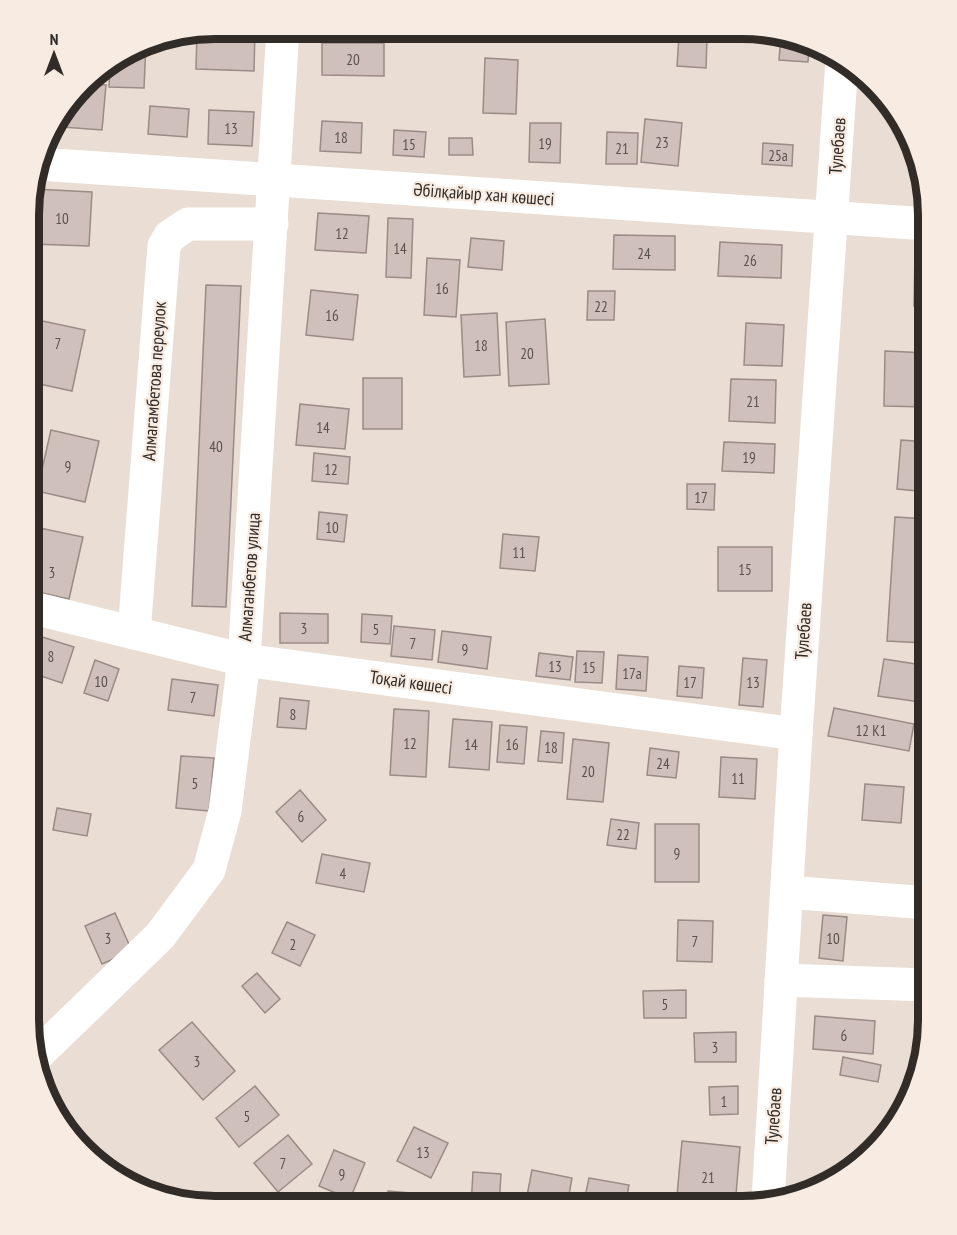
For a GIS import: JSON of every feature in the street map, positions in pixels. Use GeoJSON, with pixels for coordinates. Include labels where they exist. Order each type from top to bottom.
{"type":"FeatureCollection","features":[{"type":"Feature","properties":{"kind":"street","name":"Алмаганбетов улица"},"geometry":{"type":"LineString","coordinates":[[42,1050],[160,936],[209,870],[225,811],[244,660],[282,39]]}},
{"type":"Feature","properties":{"kind":"street","name":"Тулебаев"},"geometry":{"type":"LineString","coordinates":[[768,1194],[796,734],[841,70]]}},
{"type":"Feature","properties":{"kind":"street","name":"Әбілқайыр хан көшесі"},"geometry":{"type":"LineString","coordinates":[[46,164],[918,223]]}},
{"type":"Feature","properties":{"kind":"street","name":"Алмагамбетова переулок"},"geometry":{"type":"LineString","coordinates":[[134,633],[164,246],[170,236],[188,224],[272,224]]}},
{"type":"Feature","properties":{"kind":"street","name":"Тоқай көшесі"},"geometry":{"type":"LineString","coordinates":[[39,609],[244,660],[796,734]]}},
{"type":"Feature","properties":{"kind":"street"},"geometry":{"type":"LineString","coordinates":[[787,892],[918,902]]}},
{"type":"Feature","properties":{"kind":"street"},"geometry":{"type":"LineString","coordinates":[[781,980],[918,985]]}},
{"type":"Feature","properties":{"kind":"building"},"geometry":{"type":"Polygon","coordinates":[[[255,39],[254,71],[196,69],[197,41],[255,39]]]}},
{"type":"Feature","properties":{"kind":"building"},"geometry":{"type":"Polygon","coordinates":[[[679,39],[707,39],[706,68],[677,66],[679,39]]]}},
{"type":"Feature","properties":{"kind":"building"},"geometry":{"type":"Polygon","coordinates":[[[322,43],[384,43],[384,76],[322,75],[322,43]]]}},
{"type":"Feature","properties":{"kind":"building"},"geometry":{"type":"Polygon","coordinates":[[[780,43],[809,52],[808,62],[779,60],[780,43]]]}},
{"type":"Feature","properties":{"kind":"building"},"geometry":{"type":"Polygon","coordinates":[[[146,53],[144,88],[109,87],[110,74],[146,53]]]}},
{"type":"Feature","properties":{"kind":"building"},"geometry":{"type":"Polygon","coordinates":[[[485,58],[518,60],[516,114],[483,113],[485,58]]]}},
{"type":"Feature","properties":{"kind":"building"},"geometry":{"type":"Polygon","coordinates":[[[97,85],[106,85],[102,130],[63,127],[83,99],[97,85]]]}},
{"type":"Feature","properties":{"kind":"building"},"geometry":{"type":"Polygon","coordinates":[[[150,106],[189,109],[187,137],[148,134],[150,106]]]}},
{"type":"Feature","properties":{"kind":"building"},"geometry":{"type":"Polygon","coordinates":[[[209,110],[254,112],[252,146],[208,144],[209,110]]]}},
{"type":"Feature","properties":{"kind":"building"},"geometry":{"type":"Polygon","coordinates":[[[645,119],[682,123],[678,166],[641,162],[645,119]]]}},
{"type":"Feature","properties":{"kind":"building"},"geometry":{"type":"Polygon","coordinates":[[[322,121],[362,123],[361,153],[320,151],[322,121]]]}},
{"type":"Feature","properties":{"kind":"building"},"geometry":{"type":"Polygon","coordinates":[[[530,123],[561,123],[560,163],[529,162],[530,123]]]}},
{"type":"Feature","properties":{"kind":"building"},"geometry":{"type":"Polygon","coordinates":[[[394,130],[426,132],[424,157],[393,155],[394,130]]]}},
{"type":"Feature","properties":{"kind":"building"},"geometry":{"type":"Polygon","coordinates":[[[607,132],[638,133],[637,164],[606,164],[607,132]]]}},
{"type":"Feature","properties":{"kind":"building"},"geometry":{"type":"Polygon","coordinates":[[[449,138],[472,138],[473,155],[449,155],[449,138]]]}},
{"type":"Feature","properties":{"kind":"building"},"geometry":{"type":"Polygon","coordinates":[[[763,143],[793,145],[792,166],[762,164],[763,143]]]}},
{"type":"Feature","properties":{"kind":"building"},"geometry":{"type":"Polygon","coordinates":[[[41,189],[92,192],[89,246],[39,244],[41,189]]]}},
{"type":"Feature","properties":{"kind":"building"},"geometry":{"type":"Polygon","coordinates":[[[318,213],[369,216],[366,253],[315,250],[318,213]]]}},
{"type":"Feature","properties":{"kind":"building"},"geometry":{"type":"Polygon","coordinates":[[[388,218],[413,219],[411,278],[386,277],[388,218]]]}},
{"type":"Feature","properties":{"kind":"building"},"geometry":{"type":"Polygon","coordinates":[[[614,235],[675,236],[675,270],[613,269],[614,235]]]}},
{"type":"Feature","properties":{"kind":"building"},"geometry":{"type":"Polygon","coordinates":[[[471,238],[504,241],[502,270],[468,267],[471,238]]]}},
{"type":"Feature","properties":{"kind":"building"},"geometry":{"type":"Polygon","coordinates":[[[720,242],[782,245],[781,278],[718,276],[720,242]]]}},
{"type":"Feature","properties":{"kind":"building"},"geometry":{"type":"Polygon","coordinates":[[[915,253],[918,253],[918,306],[914,306],[915,253]]]}},
{"type":"Feature","properties":{"kind":"building"},"geometry":{"type":"Polygon","coordinates":[[[427,258],[460,260],[456,317],[424,315],[427,258]]]}},
{"type":"Feature","properties":{"kind":"building"},"geometry":{"type":"Polygon","coordinates":[[[206,285],[241,286],[226,607],[192,606],[206,285]]]}},
{"type":"Feature","properties":{"kind":"building"},"geometry":{"type":"Polygon","coordinates":[[[311,290],[358,295],[353,340],[306,335],[311,290]]]}},
{"type":"Feature","properties":{"kind":"building"},"geometry":{"type":"Polygon","coordinates":[[[588,291],[615,291],[614,320],[587,320],[588,291]]]}},
{"type":"Feature","properties":{"kind":"building"},"geometry":{"type":"Polygon","coordinates":[[[497,313],[500,375],[464,377],[461,315],[497,313]]]}},
{"type":"Feature","properties":{"kind":"building"},"geometry":{"type":"Polygon","coordinates":[[[545,319],[549,384],[509,386],[506,322],[545,319]]]}},
{"type":"Feature","properties":{"kind":"building"},"geometry":{"type":"Polygon","coordinates":[[[39,320],[85,330],[72,391],[39,384],[39,320]]]}},
{"type":"Feature","properties":{"kind":"building"},"geometry":{"type":"Polygon","coordinates":[[[746,323],[784,325],[782,366],[744,365],[746,323]]]}},
{"type":"Feature","properties":{"kind":"building"},"geometry":{"type":"Polygon","coordinates":[[[885,351],[918,353],[918,407],[884,406],[885,351]]]}},
{"type":"Feature","properties":{"kind":"building"},"geometry":{"type":"Polygon","coordinates":[[[363,378],[402,378],[402,429],[363,429],[363,378]]]}},
{"type":"Feature","properties":{"kind":"building"},"geometry":{"type":"Polygon","coordinates":[[[731,379],[776,380],[775,423],[729,421],[731,379]]]}},
{"type":"Feature","properties":{"kind":"building"},"geometry":{"type":"Polygon","coordinates":[[[300,404],[349,409],[345,449],[296,445],[300,404]]]}},
{"type":"Feature","properties":{"kind":"building"},"geometry":{"type":"Polygon","coordinates":[[[51,430],[99,441],[85,502],[39,491],[51,430]]]}},
{"type":"Feature","properties":{"kind":"building"},"geometry":{"type":"Polygon","coordinates":[[[901,440],[918,441],[918,491],[897,489],[901,440]]]}},
{"type":"Feature","properties":{"kind":"building"},"geometry":{"type":"Polygon","coordinates":[[[724,442],[775,444],[774,473],[722,471],[724,442]]]}},
{"type":"Feature","properties":{"kind":"building"},"geometry":{"type":"Polygon","coordinates":[[[314,453],[350,457],[348,484],[312,481],[314,453]]]}},
{"type":"Feature","properties":{"kind":"building"},"geometry":{"type":"Polygon","coordinates":[[[687,484],[715,484],[714,510],[687,509],[687,484]]]}},
{"type":"Feature","properties":{"kind":"building"},"geometry":{"type":"Polygon","coordinates":[[[319,512],[347,515],[344,542],[317,539],[319,512]]]}},
{"type":"Feature","properties":{"kind":"building"},"geometry":{"type":"Polygon","coordinates":[[[895,517],[918,518],[918,643],[887,641],[895,517]]]}},
{"type":"Feature","properties":{"kind":"building"},"geometry":{"type":"Polygon","coordinates":[[[39,528],[83,537],[69,599],[39,592],[39,528]]]}},
{"type":"Feature","properties":{"kind":"building"},"geometry":{"type":"Polygon","coordinates":[[[503,534],[539,537],[535,571],[500,568],[503,534]]]}},
{"type":"Feature","properties":{"kind":"building"},"geometry":{"type":"Polygon","coordinates":[[[718,547],[772,547],[772,591],[718,591],[718,547]]]}},
{"type":"Feature","properties":{"kind":"building"},"geometry":{"type":"Polygon","coordinates":[[[280,613],[328,614],[328,643],[280,643],[280,613]]]}},
{"type":"Feature","properties":{"kind":"building"},"geometry":{"type":"Polygon","coordinates":[[[362,614],[392,616],[390,644],[361,642],[362,614]]]}},
{"type":"Feature","properties":{"kind":"building"},"geometry":{"type":"Polygon","coordinates":[[[394,626],[435,630],[432,660],[391,656],[394,626]]]}},
{"type":"Feature","properties":{"kind":"building"},"geometry":{"type":"Polygon","coordinates":[[[442,631],[491,637],[487,669],[438,662],[442,631]]]}},
{"type":"Feature","properties":{"kind":"building"},"geometry":{"type":"Polygon","coordinates":[[[39,636],[74,647],[62,683],[39,675],[39,636]]]}},
{"type":"Feature","properties":{"kind":"building"},"geometry":{"type":"Polygon","coordinates":[[[577,651],[604,652],[602,683],[575,682],[577,651]]]}},
{"type":"Feature","properties":{"kind":"building"},"geometry":{"type":"Polygon","coordinates":[[[539,653],[573,657],[570,680],[536,676],[539,653]]]}},
{"type":"Feature","properties":{"kind":"building"},"geometry":{"type":"Polygon","coordinates":[[[618,655],[648,657],[646,691],[616,689],[618,655]]]}},
{"type":"Feature","properties":{"kind":"building"},"geometry":{"type":"Polygon","coordinates":[[[743,658],[767,660],[763,707],[739,705],[743,658]]]}},
{"type":"Feature","properties":{"kind":"building"},"geometry":{"type":"Polygon","coordinates":[[[884,659],[918,664],[918,702],[878,696],[884,659]]]}},
{"type":"Feature","properties":{"kind":"building"},"geometry":{"type":"Polygon","coordinates":[[[95,660],[119,669],[108,701],[84,693],[95,660]]]}},
{"type":"Feature","properties":{"kind":"building"},"geometry":{"type":"Polygon","coordinates":[[[679,666],[704,668],[702,698],[677,696],[679,666]]]}},
{"type":"Feature","properties":{"kind":"building"},"geometry":{"type":"Polygon","coordinates":[[[172,679],[218,685],[214,716],[168,710],[172,679]]]}},
{"type":"Feature","properties":{"kind":"building"},"geometry":{"type":"Polygon","coordinates":[[[280,698],[309,701],[306,729],[277,727],[280,698]]]}},
{"type":"Feature","properties":{"kind":"building"},"geometry":{"type":"Polygon","coordinates":[[[834,708],[914,724],[909,751],[828,736],[834,708]]]}},
{"type":"Feature","properties":{"kind":"building"},"geometry":{"type":"Polygon","coordinates":[[[394,709],[429,711],[426,777],[390,775],[394,709]]]}},
{"type":"Feature","properties":{"kind":"building"},"geometry":{"type":"Polygon","coordinates":[[[453,719],[492,722],[489,770],[449,767],[453,719]]]}},
{"type":"Feature","properties":{"kind":"building"},"geometry":{"type":"Polygon","coordinates":[[[500,725],[527,727],[524,764],[497,762],[500,725]]]}},
{"type":"Feature","properties":{"kind":"building"},"geometry":{"type":"Polygon","coordinates":[[[541,731],[564,733],[562,763],[538,761],[541,731]]]}},
{"type":"Feature","properties":{"kind":"building"},"geometry":{"type":"Polygon","coordinates":[[[573,739],[609,743],[603,802],[567,799],[573,739]]]}},
{"type":"Feature","properties":{"kind":"building"},"geometry":{"type":"Polygon","coordinates":[[[650,748],[679,752],[676,778],[647,775],[650,748]]]}},
{"type":"Feature","properties":{"kind":"building"},"geometry":{"type":"Polygon","coordinates":[[[181,756],[214,758],[209,811],[176,808],[181,756]]]}},
{"type":"Feature","properties":{"kind":"building"},"geometry":{"type":"Polygon","coordinates":[[[721,757],[757,759],[755,799],[719,797],[721,757]]]}},
{"type":"Feature","properties":{"kind":"building"},"geometry":{"type":"Polygon","coordinates":[[[865,784],[904,787],[901,823],[862,820],[865,784]]]}},
{"type":"Feature","properties":{"kind":"building"},"geometry":{"type":"Polygon","coordinates":[[[300,790],[326,820],[302,842],[276,812],[300,790]]]}},
{"type":"Feature","properties":{"kind":"building"},"geometry":{"type":"Polygon","coordinates":[[[57,808],[91,814],[87,836],[53,830],[57,808]]]}},
{"type":"Feature","properties":{"kind":"building"},"geometry":{"type":"Polygon","coordinates":[[[611,819],[639,823],[636,849],[607,845],[611,819]]]}},
{"type":"Feature","properties":{"kind":"building"},"geometry":{"type":"Polygon","coordinates":[[[655,824],[699,824],[699,882],[655,882],[655,824]]]}},
{"type":"Feature","properties":{"kind":"building"},"geometry":{"type":"Polygon","coordinates":[[[322,854],[370,863],[364,892],[316,883],[322,854]]]}},
{"type":"Feature","properties":{"kind":"building"},"geometry":{"type":"Polygon","coordinates":[[[115,913],[132,951],[102,964],[85,926],[115,913]]]}},
{"type":"Feature","properties":{"kind":"building"},"geometry":{"type":"Polygon","coordinates":[[[823,915],[847,917],[843,961],[819,958],[823,915]]]}},
{"type":"Feature","properties":{"kind":"building"},"geometry":{"type":"Polygon","coordinates":[[[678,920],[713,921],[712,962],[677,961],[678,920]]]}},
{"type":"Feature","properties":{"kind":"building"},"geometry":{"type":"Polygon","coordinates":[[[287,922],[315,935],[300,966],[272,953],[287,922]]]}},
{"type":"Feature","properties":{"kind":"building"},"geometry":{"type":"Polygon","coordinates":[[[257,973],[280,999],[265,1013],[242,986],[257,973]]]}},
{"type":"Feature","properties":{"kind":"building"},"geometry":{"type":"Polygon","coordinates":[[[686,990],[686,1018],[644,1018],[643,991],[686,990]]]}},
{"type":"Feature","properties":{"kind":"building"},"geometry":{"type":"Polygon","coordinates":[[[815,1016],[875,1021],[873,1054],[813,1049],[815,1016]]]}},
{"type":"Feature","properties":{"kind":"building"},"geometry":{"type":"Polygon","coordinates":[[[192,1022],[235,1071],[203,1100],[159,1050],[192,1022]]]}},
{"type":"Feature","properties":{"kind":"building"},"geometry":{"type":"Polygon","coordinates":[[[736,1032],[736,1062],[695,1062],[694,1033],[736,1032]]]}},
{"type":"Feature","properties":{"kind":"building"},"geometry":{"type":"Polygon","coordinates":[[[843,1057],[881,1065],[878,1082],[840,1075],[843,1057]]]}},
{"type":"Feature","properties":{"kind":"building"},"geometry":{"type":"Polygon","coordinates":[[[255,1086],[279,1115],[239,1147],[216,1118],[255,1086]]]}},
{"type":"Feature","properties":{"kind":"building"},"geometry":{"type":"Polygon","coordinates":[[[738,1086],[738,1114],[710,1115],[709,1087],[738,1086]]]}},
{"type":"Feature","properties":{"kind":"building"},"geometry":{"type":"Polygon","coordinates":[[[414,1127],[448,1143],[431,1178],[397,1161],[414,1127]]]}},
{"type":"Feature","properties":{"kind":"building"},"geometry":{"type":"Polygon","coordinates":[[[288,1135],[312,1164],[278,1192],[254,1163],[288,1135]]]}},
{"type":"Feature","properties":{"kind":"building"},"geometry":{"type":"Polygon","coordinates":[[[682,1141],[740,1147],[736,1196],[677,1196],[682,1141]]]}},
{"type":"Feature","properties":{"kind":"building"},"geometry":{"type":"Polygon","coordinates":[[[334,1150],[365,1163],[351,1196],[343,1196],[319,1186],[334,1150]]]}},
{"type":"Feature","properties":{"kind":"building"},"geometry":{"type":"Polygon","coordinates":[[[532,1170],[572,1178],[569,1196],[527,1196],[532,1170]]]}},
{"type":"Feature","properties":{"kind":"building"},"geometry":{"type":"Polygon","coordinates":[[[473,1172],[501,1174],[500,1196],[472,1196],[473,1172]]]}},
{"type":"Feature","properties":{"kind":"building"},"geometry":{"type":"Polygon","coordinates":[[[589,1178],[629,1185],[627,1196],[585,1196],[589,1178]]]}},
{"type":"Feature","properties":{"kind":"building"},"geometry":{"type":"Polygon","coordinates":[[[388,1191],[422,1194],[422,1196],[388,1196],[388,1191]]]}}]}
